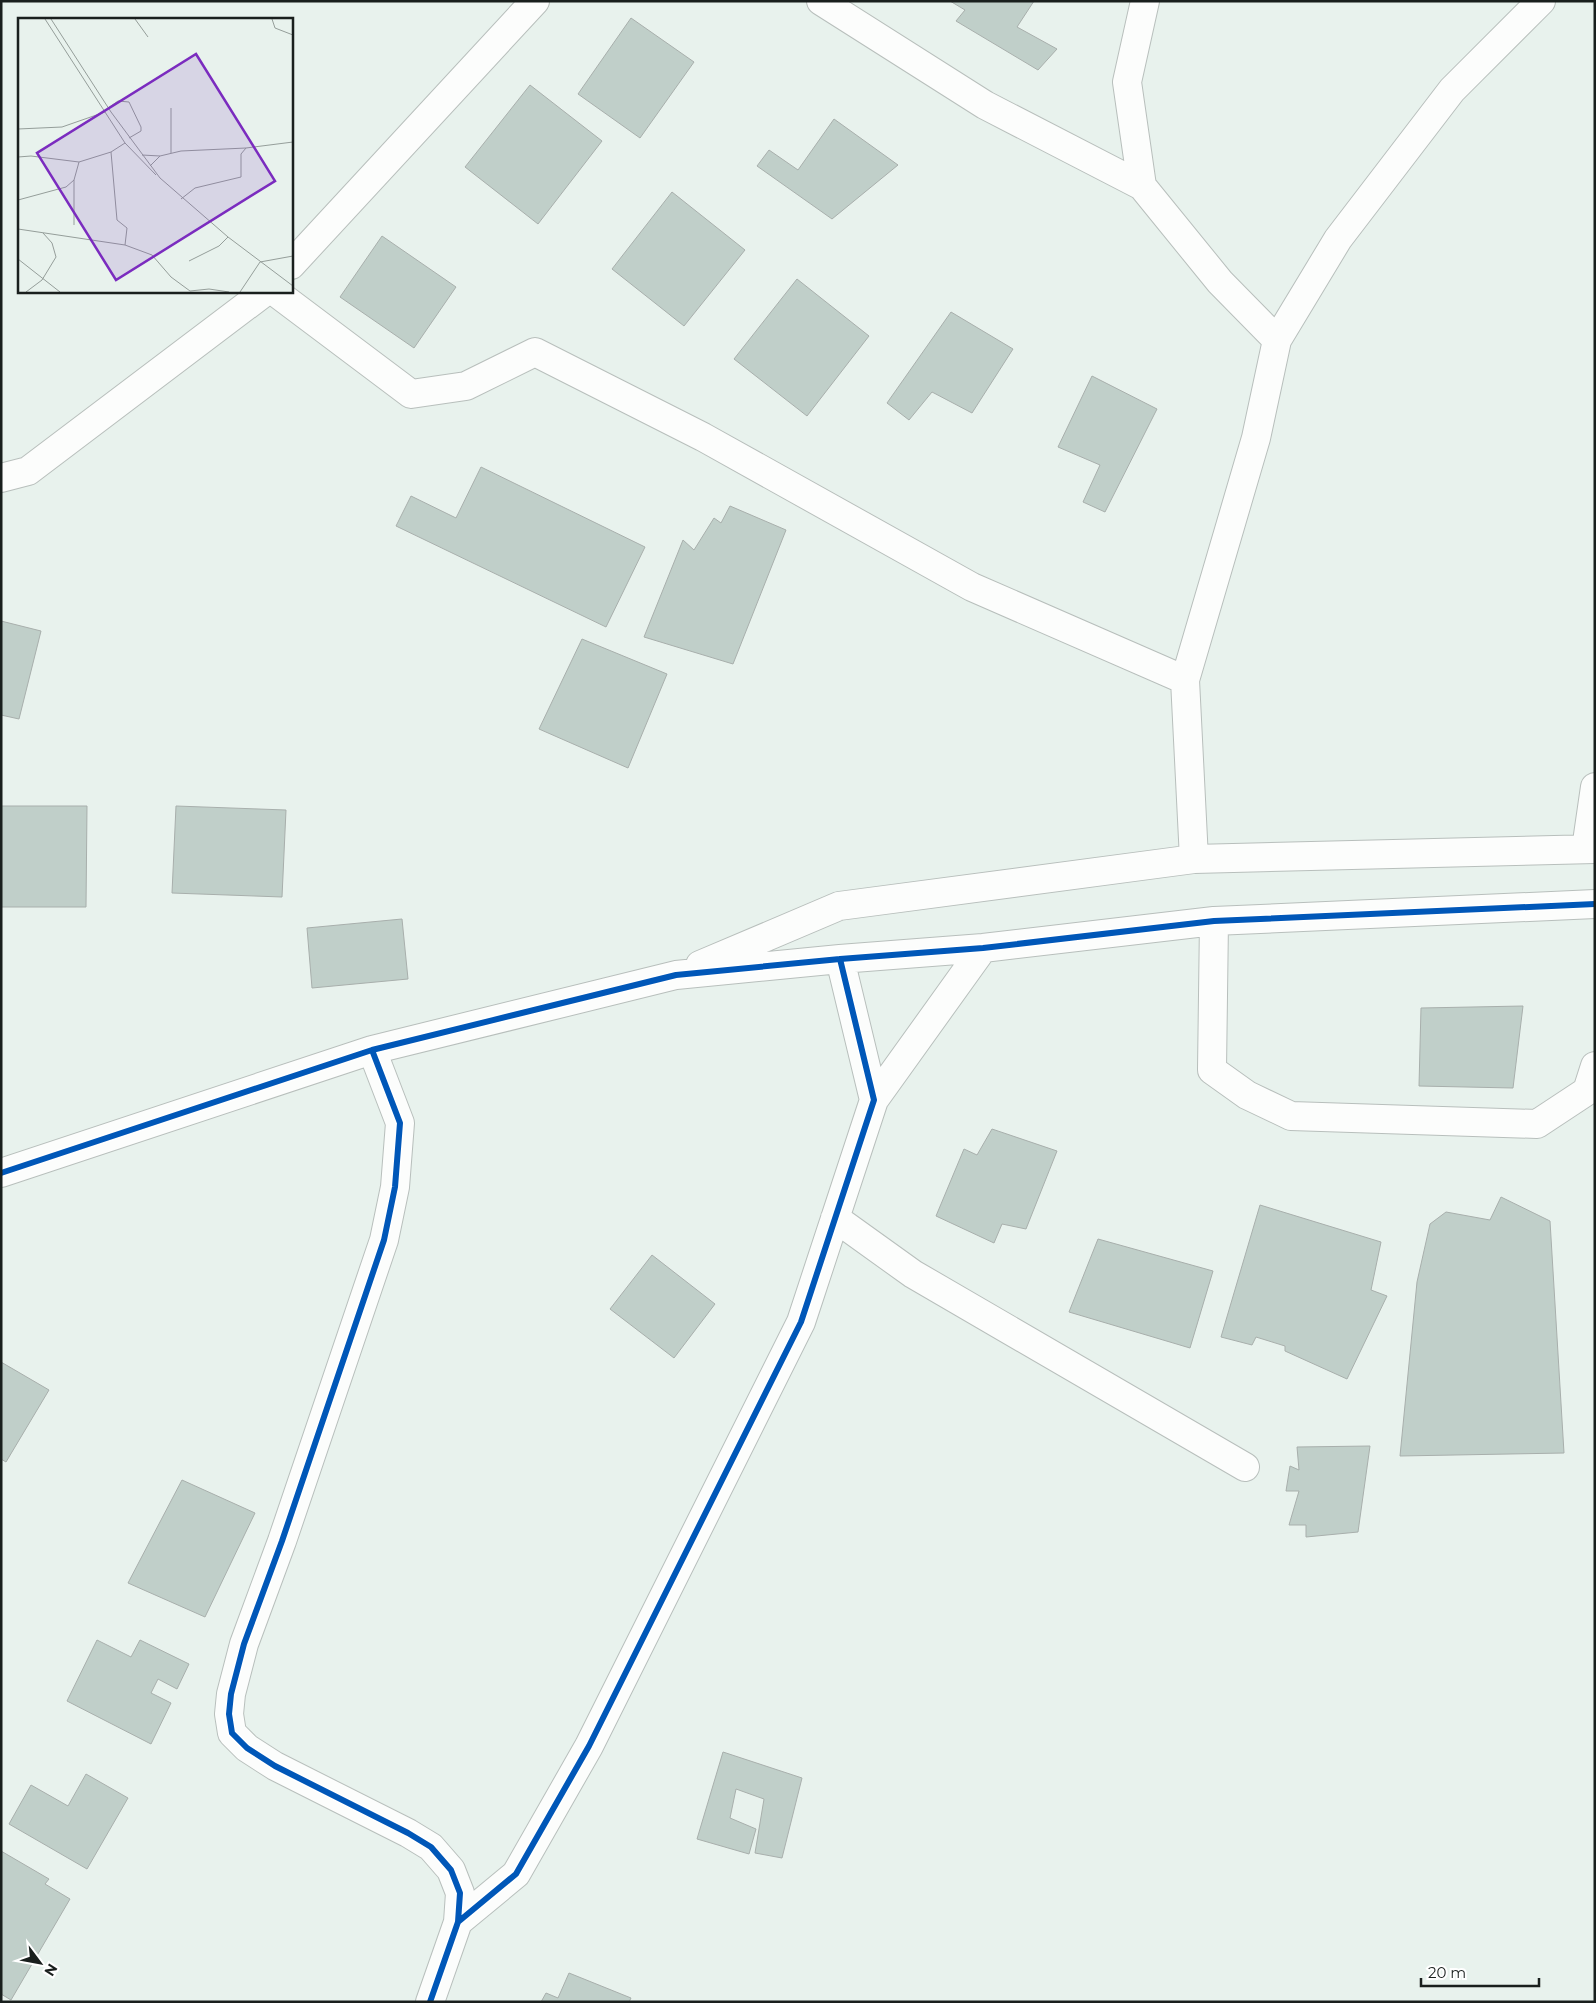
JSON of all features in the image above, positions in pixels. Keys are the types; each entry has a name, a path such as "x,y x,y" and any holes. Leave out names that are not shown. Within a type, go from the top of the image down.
{"street":[{"path":"292,264 535,1"},
{"path":"821,1 985,105 1142,186 1220,282 1277,340"},
{"path":"1142,186 1127,82 1145,1"},
{"path":"1194,859 1186,680 1256,438 1277,340 1338,239 1452,90 1541,1"},
{"path":"1,478 28,471 265,292"},
{"path":"275,292 411,394 466,386 535,352 703,437 972,587 1186,680"},
{"path":"676,976 839,906 1194,859 1591,849 1595,787"},
{"path":"1,1173 372,1050 676,976 840,959 983,948 1214,921 1595,904"},
{"path":"1214,921 1212,1070 1247,1095 1291,1116 1537,1124 1587,1091 1595,1066"},
{"path":"458,1922 516,1874 589,1746 801,1322 874,1100 983,948"},
{"path":"840,959 874,1100"},
{"path":"372,1050 400,1123 395,1187 384,1240 282,1541 244,1644 231,1694 229,1714 232,1733 247,1748 275,1766 408,1833 431,1847 451,1870 460,1893 458,1922 430,2002"},
{"path":"835,1218 913,1274 1245,1467"}],"building":[{"path":"950,1 1034,1 1017,27 1057,49 1038,70 956,21 965,10"},
{"path":"631,18 694,62 640,138 578,94"},
{"path":"530,85 602,141 538,224 465,167"},
{"path":"834,119 898,165 832,219 757,166 769,150 798,170"},
{"path":"672,192 745,250 684,326 612,269"},
{"path":"382,236 456,287 414,348 340,297"},
{"path":"797,279 869,336 807,416 734,359"},
{"path":"951,312 1013,349 972,413 932,392 909,420 887,403"},
{"path":"1092,376 1157,409 1105,512 1083,502 1100,465 1058,447"},
{"path":"481,467 645,547 606,627 396,526 411,496 456,518"},
{"path":"730,506 786,530 733,664 644,637 683,540 694,550 714,518 721,523"},
{"path":"1,621 41,631 19,719 1,715"},
{"path":"582,639 667,674 628,768 539,729"},
{"path":"1,806 87,806 86,907 1,907"},
{"path":"176,806 286,810 282,897 172,893"},
{"path":"402,919 408,979 312,988 307,928"},
{"path":"1523,1006 1513,1088 1419,1086 1421,1008"},
{"path":"992,1129 1057,1151 1026,1229 1002,1224 994,1243 936,1216 964,1149 977,1155"},
{"path":"1501,1197 1550,1221 1564,1453 1400,1456 1417,1282 1430,1224 1446,1212 1490,1220"},
{"path":"1260,1205 1381,1242 1371,1290 1387,1296 1347,1379 1285,1351 1285,1346 1256,1337 1252,1345 1221,1337"},
{"path":"1098,1239 1213,1271 1190,1348 1069,1312"},
{"path":"652,1255 715,1304 674,1358 610,1309"},
{"path":"1,1362 49,1390 6,1462 1,1459"},
{"path":"1370,1446 1358,1532 1306,1537 1306,1525 1289,1525 1299,1491 1286,1491 1290,1466 1299,1470 1297,1447"},
{"path":"182,1480 255,1513 205,1617 128,1583"},
{"path":"97,1640 131,1657 140,1640 189,1664 177,1689 158,1679 151,1693 171,1703 151,1744 67,1701"},
{"path":"723,1752 802,1778 782,1858 755,1853 764,1799 736,1789 730,1818 756,1829 749,1854 697,1839"},
{"path":"86,1774 128,1798 87,1869 9,1824 31,1785 68,1806"},
{"path":"1,1851 49,1879 45,1884 70,1899 11,2000 1,1994"},
{"path":"569,1973 631,1998 629,2002 541,2002 546,1993 558,1998"}],"cycle path":[{"path":"1,1173 372,1050 676,975 840,959 983,948 1214,921 1595,904"},
{"path":"458,1922 516,1874 589,1746 801,1322 874,1100 840,959"},
{"path":"372,1050 400,1123 395,1187 384,1240 282,1541 244,1644 231,1694 229,1714 232,1733 247,1748 275,1766 408,1833 431,1847 451,1870 460,1893 458,1922 430,2002"}]}
